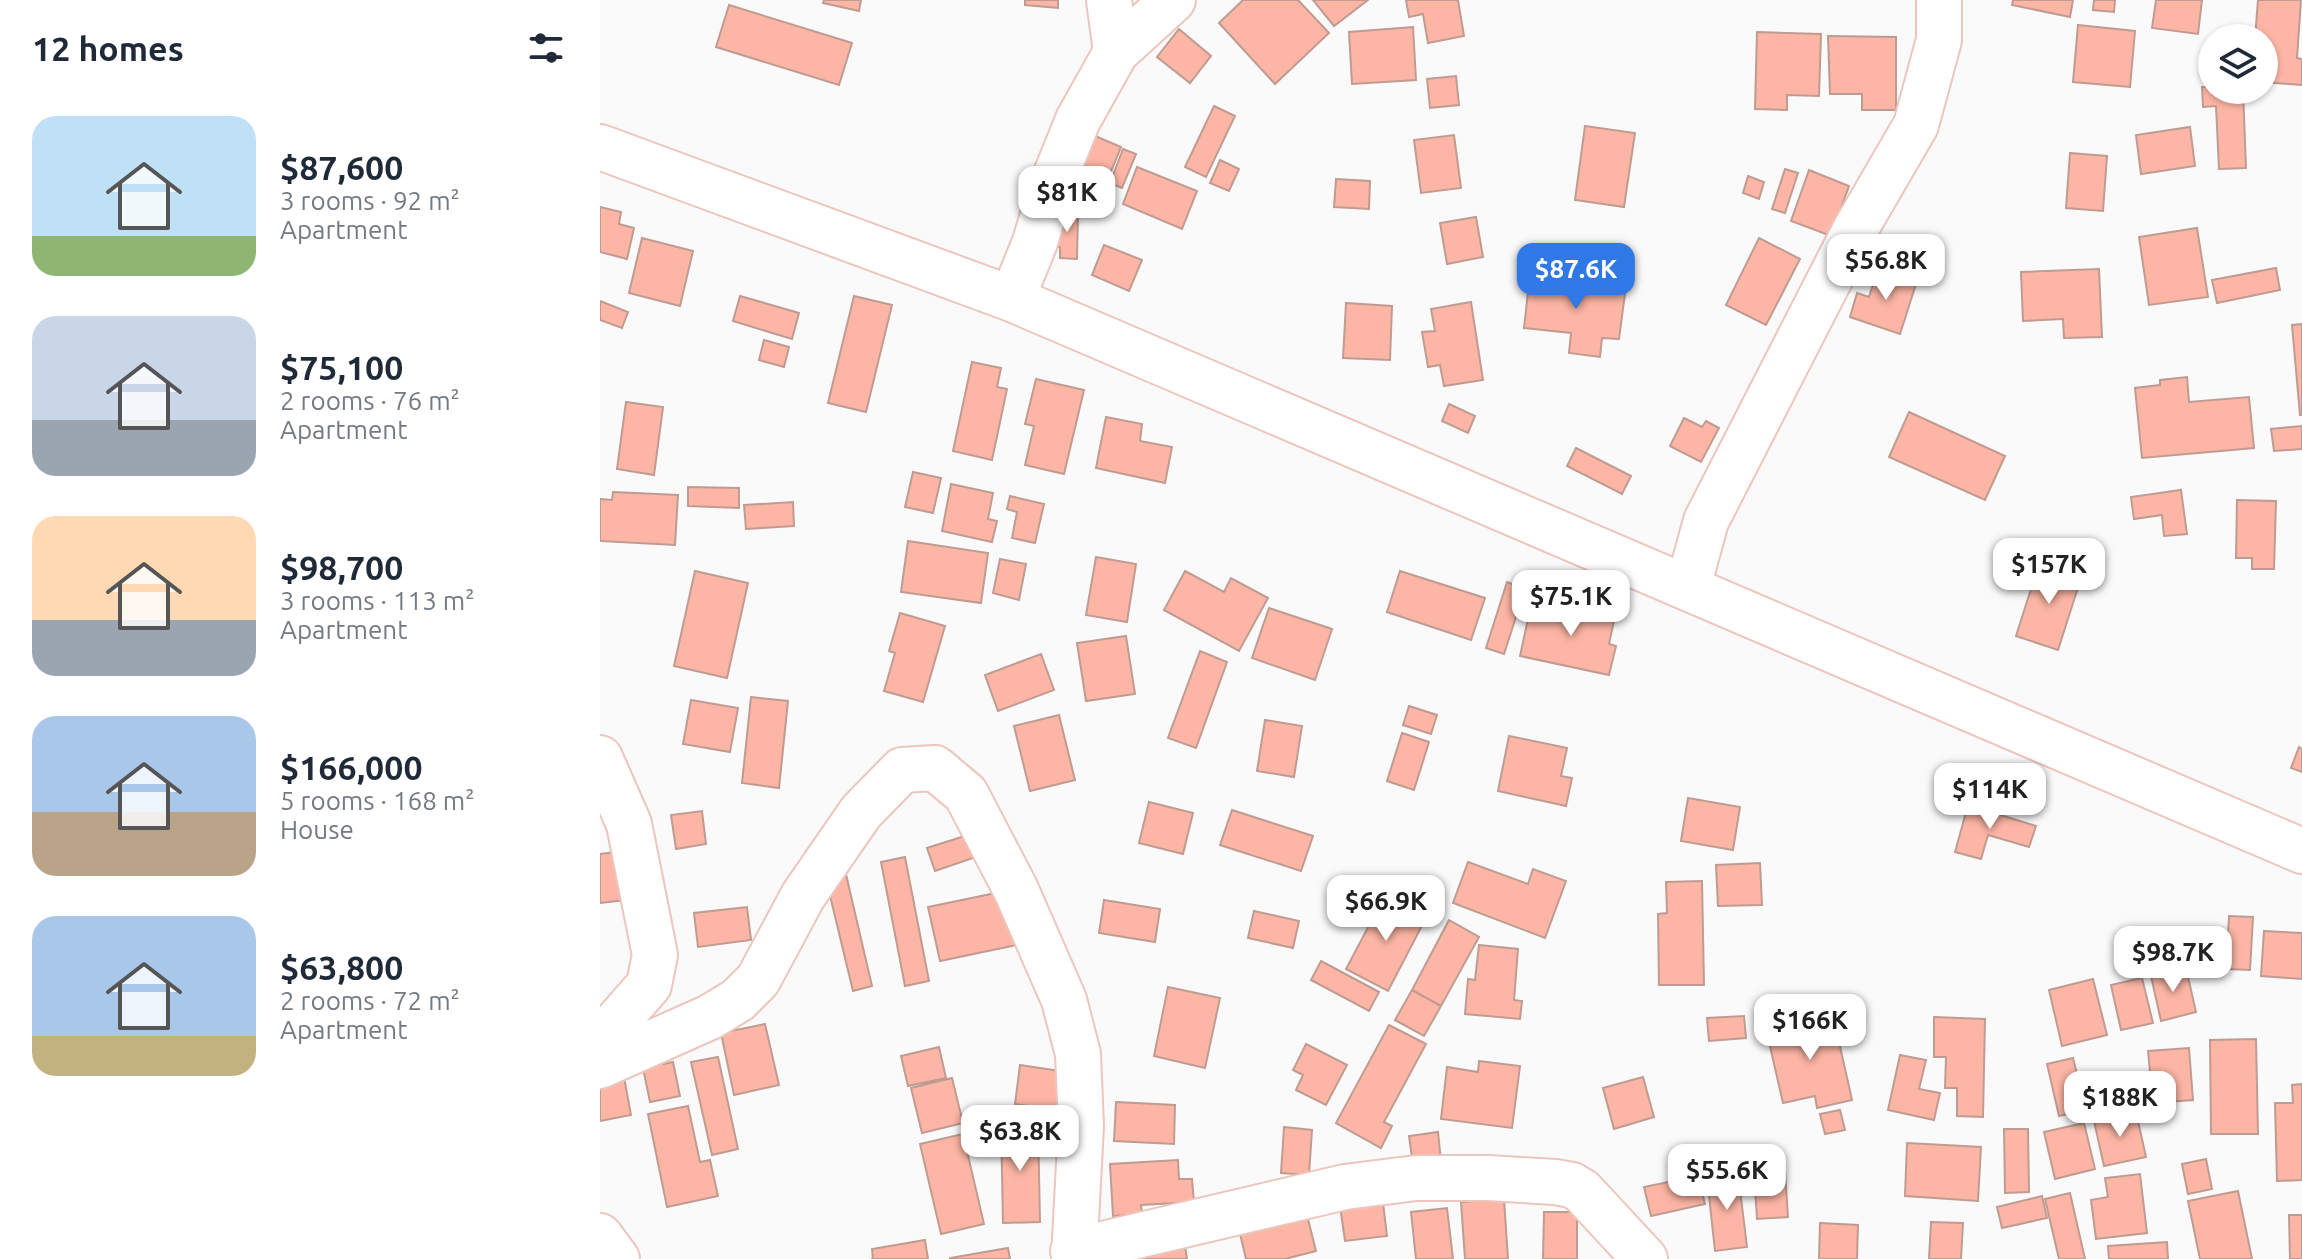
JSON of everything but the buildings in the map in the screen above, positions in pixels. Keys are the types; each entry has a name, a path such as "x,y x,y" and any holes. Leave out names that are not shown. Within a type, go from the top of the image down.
{"street":[{"path":"1109,0 1116,52"},
{"path":"1012,299 1078,120 1116,52 1173,0"},
{"path":"1688,587 1706,521 1855,230 1916,125 1939,40 1939,0"},
{"path":"600,147 1012,299 2302,851"},
{"path":"600,758 629,824 655,955 649,985 600,1041"},
{"path":"600,1066 710,1017 738,1000 758,980 803,896 861,812 902,770 935,768 966,794 1016,890 1064,1000 1079,1069 1081,1126 1074,1255 1345,1187 1416,1178 1488,1178 1572,1185 1582,1191 1645,1259"},
{"path":"600,1236 617,1259"}]}
